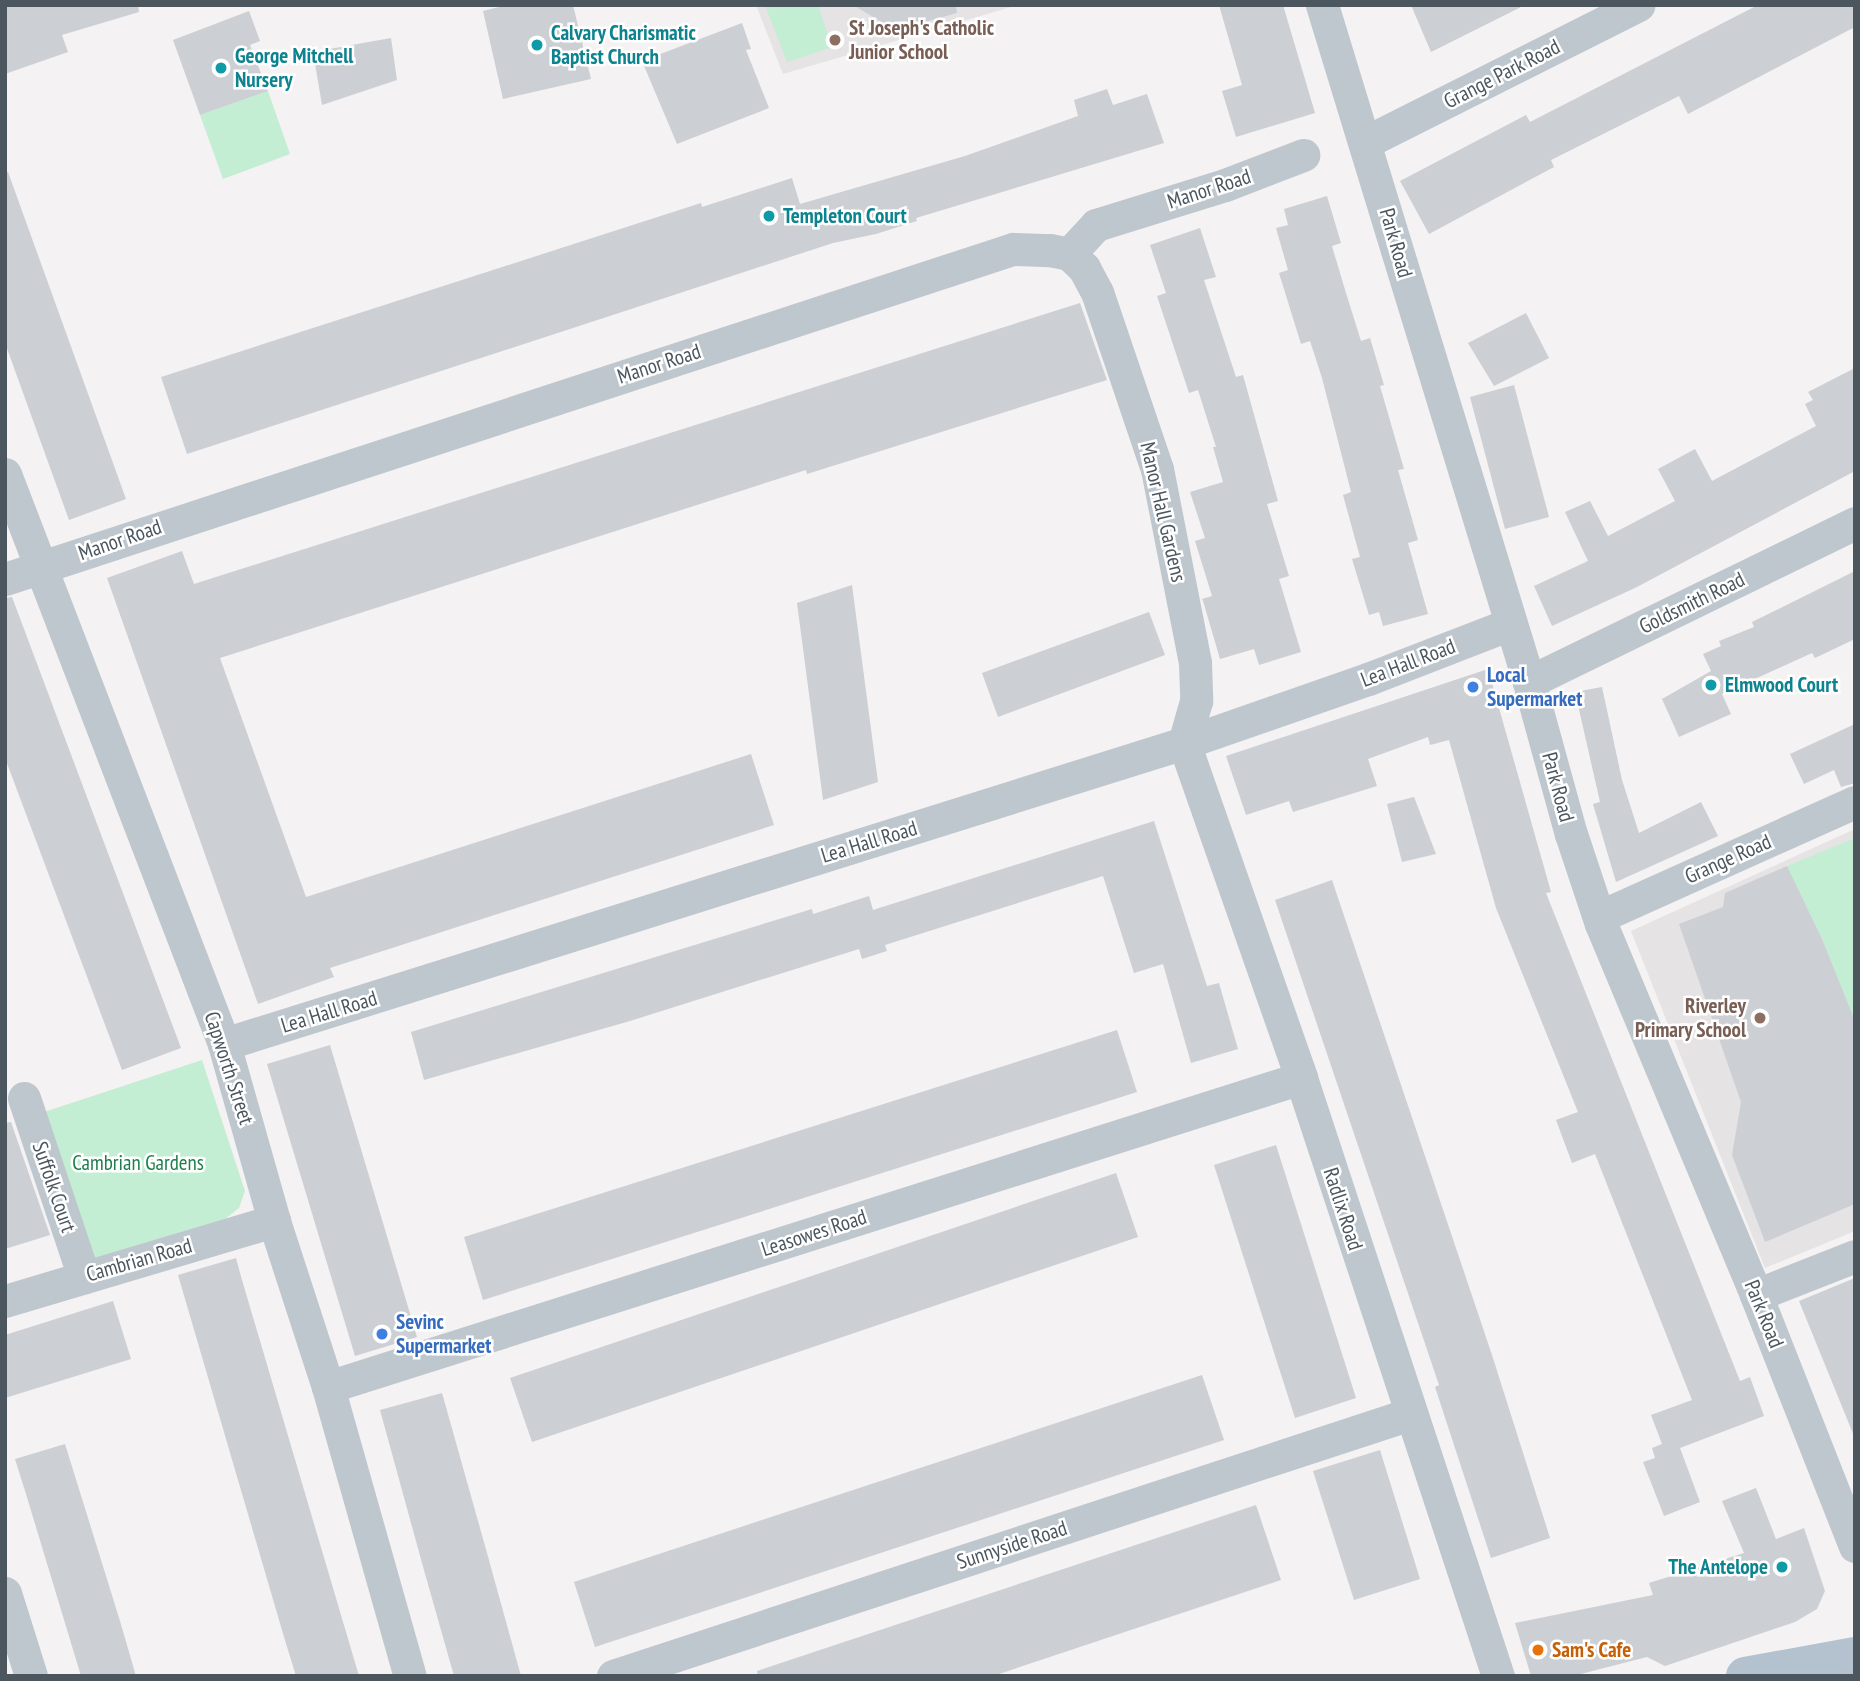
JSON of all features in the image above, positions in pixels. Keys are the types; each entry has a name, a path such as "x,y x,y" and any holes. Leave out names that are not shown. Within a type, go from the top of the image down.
{"main road":[{"path":"1745,1676 1855,1656"}],"street":[{"name":"Park Road","path":"1322,5 1530,682 1571,834 1601,916 1601,924 1756,1295 1855,1546"},
{"name":"Grange Park Road","path":"1366,142 1639,5"},
{"name":"Manor Road","path":"5,579 1013,249 1050,250 1069,254 1096,225 1225,185 1303,155"},
{"name":"Manor Hall Gardens","path":"1069,254 1084,268 1097,292 1157,469 1195,663 1195,701 1184,743"},
{"name":"Capworth Street","path":"5,474 43,567 224,1044 274,1221 328,1387 410,1676"},
{"name":"Goldsmith Road","path":"1530,682 1855,523"},
{"name":"Lea Hall Road","path":"224,1044 1184,743 1368,679 1510,624"},
{"name":"Radlix Road","path":"1184,743 1301,1078 1498,1676"},
{"name":"Grange Road","path":"1601,916 1855,802"},
{"name":"Leasowes Road","path":"328,1387 1301,1078"},
{"name":"Suffolk Court","path":"24,1098 84,1277"},
{"name":"Cambrian Road","path":"5,1301 274,1221"},
{"path":"1756,1295 1855,1256"},
{"name":"Sunnyside Road","path":"613,1676 1410,1414"},
{"path":"5,1593 31,1676"}],"shaded area":[{"name":"St Joseph's Catholic Junior School","path":"756,5 1018,5 783,74"},
{"name":"Riverley Primary School","path":"1855,829 1855,1231 1765,1268 1631,931"}],"green space":[{"path":"765,5 818,5 832,47 787,62"},
{"path":"268,91 290,154 223,179 200,115"},
{"path":"1855,838 1855,1022 1822,939 1787,866"},
{"name":"Cambrian Gardens","path":"202,1060 245,1191 239,1208 225,1219 88,1260 38,1114"}],"building":[{"path":"5,5 138,5 139,12 62,35 68,52 5,74"},
{"name":"Calvary Charismatic Baptist Church","path":"507,5 573,5 591,79 503,99 483,11"},
{"path":"853,5 956,5 957,13 895,30"},
{"path":"1219,5 1283,5 1315,113 1236,137 1222,91 1242,85"},
{"path":"1411,5 1525,5 1431,52"},
{"path":"1758,5 1855,5 1855,27 1688,114 1679,96 1551,160 1554,167 1429,234 1400,181 1526,115 1530,122"},
{"name":"George Mitchell Nursery","path":"249,11 260,41 250,45 268,91 200,115 173,40"},
{"path":"742,23 751,49 746,50 769,108 677,144 642,61"},
{"path":"391,38 397,80 322,105 313,52"},
{"path":"1107,89 1113,105 1147,94 1164,143 916,218 917,221 876,234 833,243 187,454 161,377 701,203 702,207 792,178 800,204 965,156 1078,116 1074,100"},
{"path":"5,172 8,172 126,499 69,520 5,343"},
{"path":"1327,196 1341,243 1332,246 1346,293 1361,341 1370,338 1384,385 1380,386 1404,469 1398,470 1418,540 1408,543 1428,614 1383,626 1379,612 1369,615 1352,559 1360,557 1343,495 1351,492 1322,378 1310,341 1301,344 1279,273 1288,270 1276,228 1288,225 1284,209"},
{"path":"1200,228 1216,277 1204,280 1236,377 1243,375 1278,501 1267,504 1289,576 1279,579 1301,652 1259,665 1254,649 1220,659 1202,599 1212,596 1195,541 1205,538 1190,492 1223,482 1213,447 1216,447 1198,390 1189,393 1157,296 1166,293 1150,245"},
{"path":"1080,303 1107,380 807,474 806,470 220,658 306,897 751,754 774,825 330,968 334,977 258,1004 107,578 182,551 194,584"},
{"path":"1526,313 1549,358 1494,386 1468,343"},
{"path":"1855,368 1855,471 1635,588 1552,626 1534,586 1588,561 1565,512 1590,501 1608,536 1675,501 1658,469 1695,449 1712,481 1816,426 1805,404 1813,400 1808,392"},
{"path":"1514,385 1549,517 1505,529 1470,397"},
{"path":"1855,571 1855,639 1815,658 1812,653 1722,694 1731,714 1679,737 1662,699 1711,671 1703,654 1721,646 1719,641 1754,627 1752,622"},
{"path":"852,585 878,782 823,800 797,603"},
{"path":"12,597 181,1048 122,1070 5,758 5,598"},
{"path":"1149,612 1165,655 998,717 982,673"},
{"path":"1488,669 1551,892 1546,893 1740,1381 1750,1377 1764,1416 1680,1448 1700,1502 1664,1516 1643,1462 1655,1458 1652,1448 1662,1444 1651,1415 1692,1400 1595,1154 1572,1163 1556,1120 1578,1112 1496,908 1449,740 1430,745 1428,737 1368,759 1377,786 1293,812 1289,801 1246,815 1226,756"},
{"path":"1602,687 1622,780 1639,833 1701,802 1718,836 1616,882 1593,804 1600,802 1575,692"},
{"path":"1855,724 1855,783 1841,787 1834,770 1804,784 1790,754"},
{"path":"1414,797 1436,854 1402,862 1387,804"},
{"path":"1154,821 1207,986 1219,983 1238,1049 1191,1063 1163,964 1134,973 1103,876 885,945 887,951 862,959 859,949 630,1021 424,1080 411,1032 812,909 813,914 869,896 873,910"},
{"name":"Riverley Primary School","path":"1787,866 1822,939 1855,1021 1855,1204 1765,1242 1732,1155 1741,1102 1679,924 1723,907 1725,893"},
{"path":"1332,880 1492,1355 1550,1538 1491,1558 1435,1387 1439,1385 1275,900"},
{"path":"1117,1030 1137,1092 483,1300 464,1237"},
{"path":"330,1045 417,1337 355,1356 267,1064"},
{"path":"11,1122 50,1235 5,1249 5,1123"},
{"path":"1276,1145 1356,1398 1295,1418 1214,1165"},
{"path":"1116,1173 1138,1237 532,1442 510,1378"},
{"path":"236,1258 359,1676 296,1676 284,1637 178,1275"},
{"path":"1855,1278 1855,1436 1854,1436 1799,1301"},
{"path":"113,1301 131,1359 5,1398 5,1335"},
{"path":"1202,1375 1224,1440 595,1647 574,1582"},
{"path":"442,1393 521,1676 454,1676 422,1563 380,1410"},
{"path":"65,1444 136,1676 81,1676 15,1459"},
{"path":"1380,1450 1420,1579 1354,1600 1313,1471"},
{"path":"1756,1488 1776,1539 1804,1528 1825,1591 1817,1609 1795,1622 1665,1666 1647,1657 1573,1676 1531,1676 1515,1623 1653,1595 1649,1583 1744,1553 1722,1501"},
{"path":"1256,1505 1281,1580 993,1676 758,1676 757,1671"}],"place":[{"name":"St Joseph's Catholic Junior School","path":"835,40"},
{"name":"Calvary Charismatic Baptist Church","path":"537,45"},
{"name":"George Mitchell Nursery","path":"221,68"},
{"name":"Templeton Court","path":"769,216"},
{"name":"Elmwood Court","path":"1711,685"},
{"name":"Local Supermarket","path":"1473,687"},
{"name":"Riverley Primary School","path":"1760,1018"},
{"name":"Sevinc Supermarket","path":"382,1334"},
{"name":"The Antelope","path":"1782,1567"},
{"name":"Sam's Cafe","path":"1538,1650"}]}
